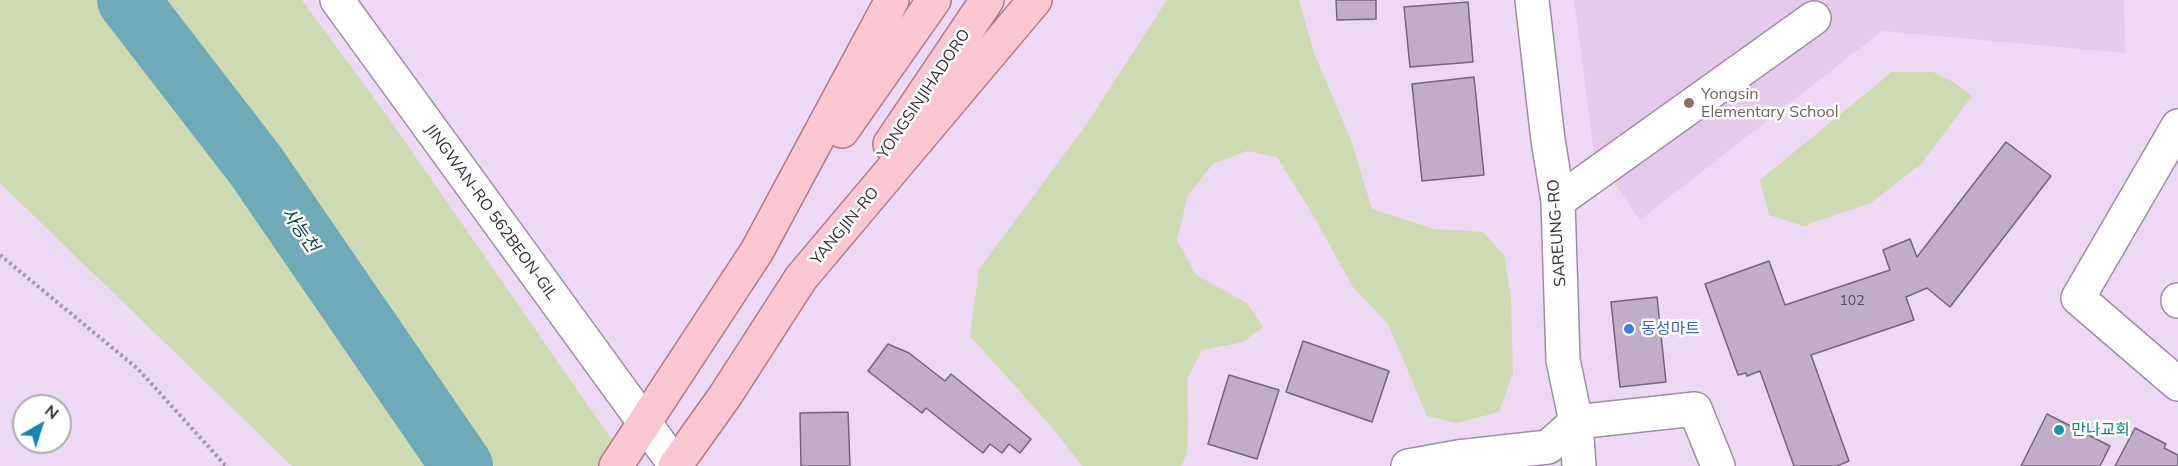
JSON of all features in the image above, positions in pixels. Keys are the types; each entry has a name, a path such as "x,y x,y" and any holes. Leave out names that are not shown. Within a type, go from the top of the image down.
{"main road":[{"path":"757,251 892,0"},
{"path":"631,444 757,251 934,0"},
{"name":"YONGSINJIHADORO","path":"801,278 987,0"},
{"name":"YANGJIN-RO","path":"675,466 725,396 801,278 1035,0"}],"street":[{"name":"JINGWAN-RO 562BEON-GIL","path":"337,0 631,444 675,466"},
{"name":"SAREUNG-RO","path":"1532,0 1557,201 1563,360 1576,422 1579,466"},
{"path":"1557,201 1814,18"},
{"path":"2178,126 2078,298 2178,384"},
{"path":"1408,466 1457,462 1548,447 1576,422 1695,409 1718,466"}],"path":[{"path":"0,255 138,369 226,466"}],"shaded area":[{"name":"Yongsin Elementary School","path":"1574,0 2124,0 2125,53 1882,31 1640,220 1594,153"}],"green space":[{"path":"0,0 302,0 388,117 630,466 292,466 0,183"},
{"path":"1167,0 1299,0 1314,53 1351,140 1372,209 1434,229 1483,232 1504,255 1511,298 1513,373 1499,412 1456,423 1427,416 1388,324 1353,287 1277,157 1247,151 1213,164 1188,195 1177,240 1196,275 1247,303 1263,327 1243,342 1202,350 1187,379 1187,453 1181,466 1082,466 1050,425 970,336 979,269 1086,125"},
{"path":"1892,72 1933,72 1955,83 1972,96 1922,163 1871,203 1803,226 1769,215 1760,180"}],"building":[{"path":"1336,0 1376,0 1376,19 1337,20"},
{"path":"1468,2 1473,62 1410,67 1404,7"},
{"path":"1474,77 1484,175 1422,181 1412,84"},
{"path":"2006,142 2051,176 1950,307 1927,288 1906,297 1914,320 1811,355 1849,461 1837,466 1794,466 1760,371 1747,376 1746,373 1738,375 1705,284 1769,261 1785,305 1890,270 1883,250 1910,239 1917,257"},
{"path":"1657,297 1666,382 1620,387 1611,302"},
{"path":"1303,341 1389,371 1372,422 1286,392"},
{"path":"888,344 909,353 945,381 951,374 1031,439 1020,453 1009,444 1002,453 990,444 983,453 926,408 922,413 868,371"},
{"path":"1229,375 1279,390 1257,459 1208,444"},
{"path":"848,412 850,466 801,466 800,413"},
{"name":"만나교회","path":"2047,414 2110,446 2100,466 2021,466"},
{"path":"2135,428 2166,444 2164,448 2178,455 2178,466 2115,466"}],"waterway":[{"name":"사능천","path":"128,0 256,166 462,466"}],"place":[{"name":"Yongsin Elementary School","path":"1689,103"},
{"name":"동성마트","path":"1629,329"},
{"name":"만나교회","path":"2059,430"}]}
